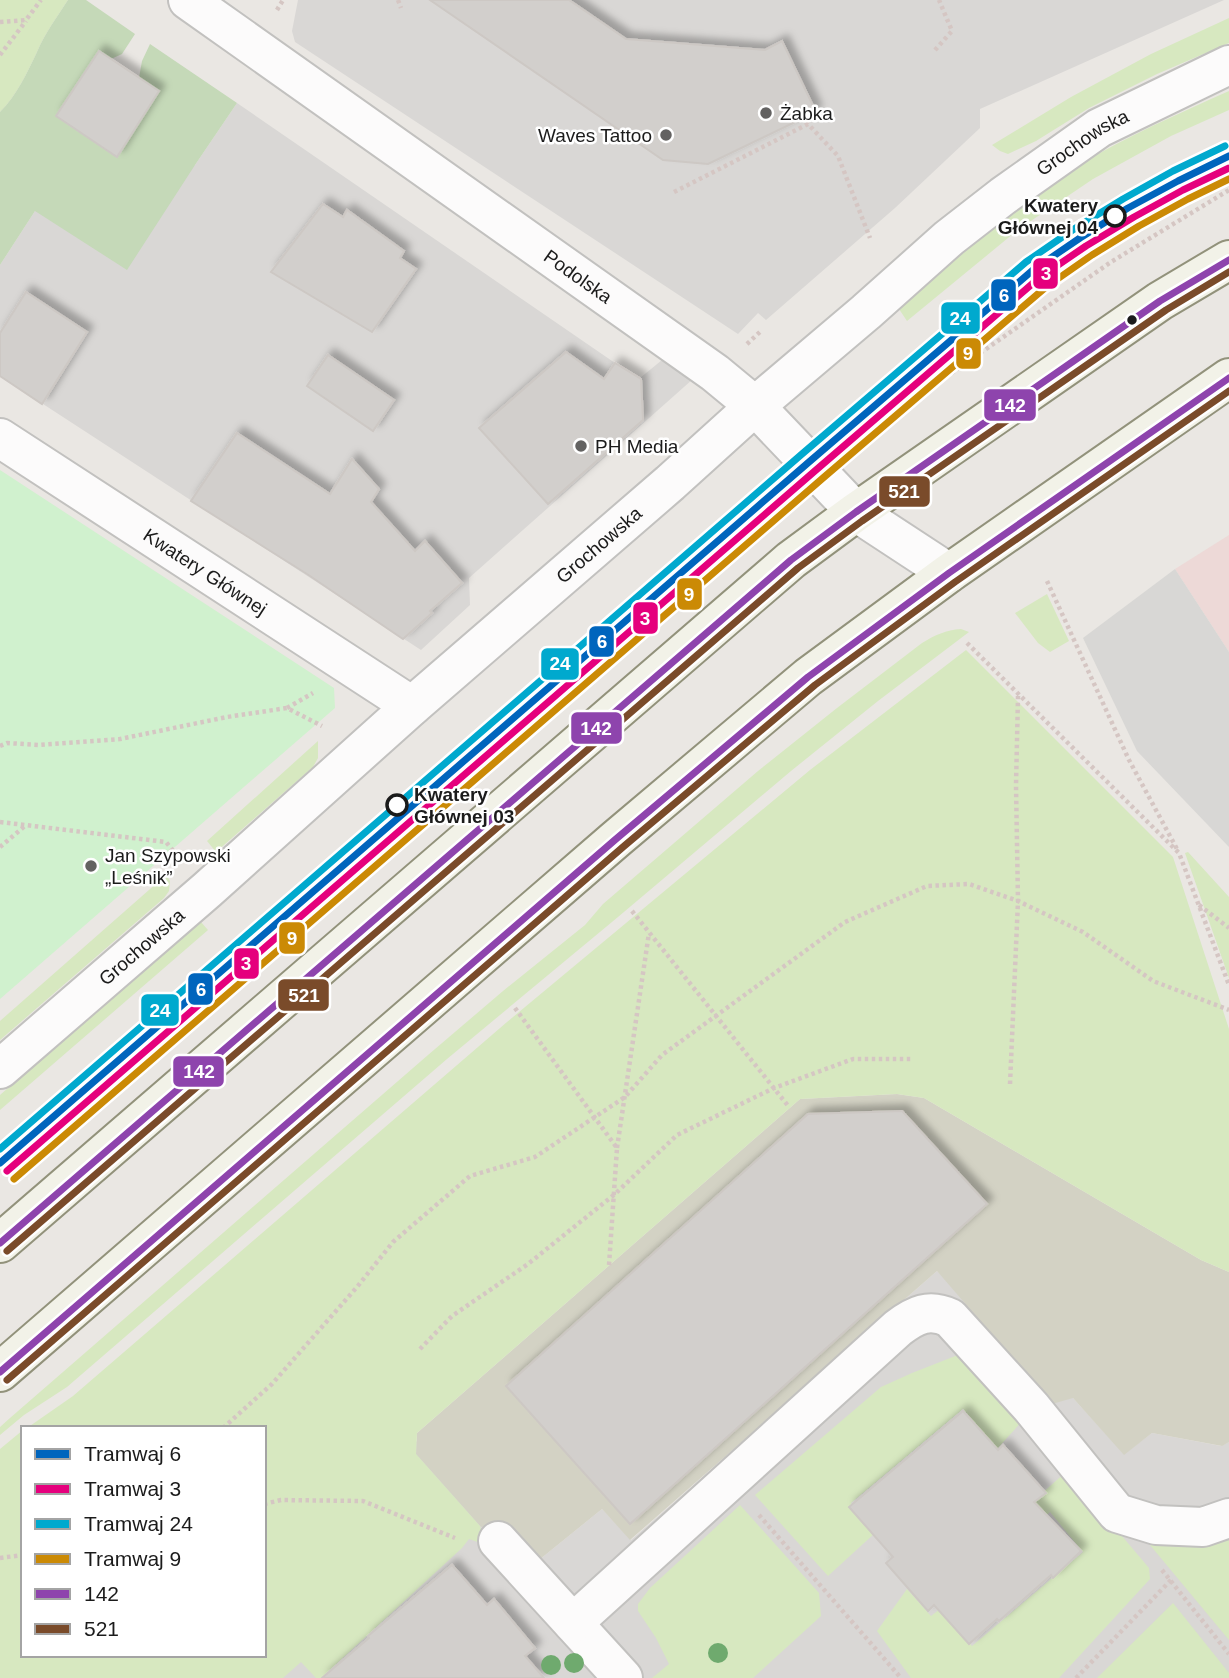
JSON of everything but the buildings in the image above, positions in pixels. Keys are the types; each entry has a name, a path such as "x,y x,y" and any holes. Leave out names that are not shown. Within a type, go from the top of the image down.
{"main road":[{"path":"0,1243 780,569 856,512 1160,301 1229,260"},
{"path":"0,1372 616,839 808,677 949,573 1229,378"}],"street":[{"name":"Podolska","path":"203,4 715,373 755,406 856,512 949,573"},
{"name":"Grochowska","path":"0,1069 949,238 1099,128 1229,65"},
{"name":"Kwatery Głównej","path":"0,438 412,706"},
{"path":"573,1623 898,1328 912,1318 932,1312 950,1318 1031,1407 1117,1513 1156,1525 1203,1527 1229,1518"},
{"path":"508,1552 623,1678"}],"path":[{"path":"0,55 41,0"},
{"path":"398,0 401,8"},
{"path":"936,50 952,32 939,0"},
{"path":"0,22 26,20"},
{"path":"674,192 808,124 838,156 870,238"},
{"path":"929,390 1111,262 1229,190"},
{"path":"1047,581 1129,760 1179,853 1229,985"},
{"path":"967,643 1179,853"},
{"path":"1010,1084 1018,901 1018,695"},
{"path":"0,746 7,743 39,745 120,739 227,717 287,708 326,728"},
{"path":"0,822 166,842 176,855"},
{"path":"0,847 27,824"},
{"path":"225,1426 272,1384 393,1242 470,1176 535,1157 625,1097 662,1055 845,922 927,886 969,884 1018,901 1083,932 1153,981 1229,1010"},
{"path":"1199,905 1229,928"},
{"path":"632,911 789,1107"},
{"path":"610,1265 617,1149 649,933"},
{"path":"515,1008 617,1149"},
{"path":"420,1349 452,1317 528,1264 615,1194 677,1135 774,1087 853,1059 912,1059"},
{"path":"729,1481 901,1678"},
{"path":"266,1504 281,1500 363,1501 508,1552"},
{"path":"1117,1513 1229,1654"},
{"path":"0,1558 21,1555"},
{"path":"1076,1678 1171,1580"}],"shaded area":[{"path":"298,0 1224,0 980,109 980,128 895,208 766,320 758,313 738,334 295,42 292,31"},
{"path":"237,103 615,363 640,378 662,360 693,379 469,578 470,605 421,650 0,376 0,265 35,211 195,165"},
{"path":"1229,535 1229,652 1175,569"},
{"path":"1175,569 1229,652 1229,847 1137,751 1083,638"},
{"path":"897,1094 924,1098 1201,1260 1229,1272 1229,1442 1222,1446 1152,1433 1124,1455 1073,1398 1052,1404 937,1271 630,1540 602,1509 539,1560 480,1526 416,1454 417,1433 800,1099"},
{"path":"937,1271 1073,1398 1124,1454 1152,1433 1221,1446 1229,1442 1229,1678 143,1678 253,1657 266,1657 266,1652 416,1441 539,1560 602,1509 631,1540"}],"green space":[{"path":"0,0 68,0 44,38 17,91 0,112"},
{"path":"68,0 86,0 135,34 122,54 111,59 117,156 159,91 139,78 142,61 150,44 237,103 127,270 35,211 0,265 0,112 17,91 44,38"},
{"path":"1229,18 1229,43 1157,74 1089,108 1036,141 1008,154 992,145 1071,97 1151,54"},
{"path":"1229,91 1229,110 1171,136 1093,179 1019,229 907,321 899,309 1031,198 1079,165 1116,144"},
{"path":"0,470 334,688 335,708 0,999"},
{"path":"1047,594 1069,641 1050,652 1038,643 1015,613"},
{"path":"961,629 969,632 791,771 447,1059 67,1387 24,1415 0,1435 0,1427 10,1418 428,1055 585,925 603,904 758,771 922,643 941,633"},
{"path":"966,650 1173,857 1229,1029 1229,1272 1201,1260 924,1098 897,1094 800,1099 417,1433 416,1454 480,1526 486,1545 469,1539 321,1678 316,1678 301,1662 283,1678 0,1678 0,1449 21,1432 21,1657 266,1657 266,1426 30,1426 73,1396 507,1022 810,770"},
{"path":"318,741 318,758 313,767 216,852 207,841"},
{"path":"1188,852 1229,897 1229,978 1185,853"},
{"path":"166,875 170,881 169,891 164,898 0,1040 0,1021"},
{"path":"200,921 208,930 0,1110 0,1095"},
{"path":"968,1351 1024,1419 997,1449 963,1409 851,1503 875,1533 828,1576 755,1495 881,1387"},
{"path":"1067,1471 1149,1568 1150,1579 1059,1678 911,1678 877,1631 907,1589 931,1616 940,1609 972,1646 1083,1552 1050,1512 1035,1525 1023,1510"},
{"path":"740,1505 819,1593 821,1616 753,1678 652,1678 669,1664 638,1611 638,1604 650,1588"},
{"path":"1229,1530 1229,1640 1145,1539"},
{"path":"1173,1603 1229,1673 1229,1678 1097,1678"}],"tram line":[{"name":"24","path":"0,1149 1026,262 1123,199 1225,146"},
{"name":"6","path":"0,1163 1033,270 1128,208 1229,156"},
{"name":"3","path":"7,1171 1039,278 1134,217 1229,168"},
{"name":"9","path":"14,1179 1046,287 1139,226 1229,179"}],"transit line":[{"name":"142","path":"0,1243 791,560 1160,301 1229,260"},
{"name":"521","path":"7,1251 798,568 1166,310 1229,272"},
{"name":"142","path":"0,1372 616,839 808,677 949,573 1229,378"},
{"name":"521","path":"7,1380 623,847 815,685 955,582 1229,391"}],"place":[{"name":"Żabka","path":"766,113"},
{"name":"Waves Tattoo","path":"666,135"},
{"name":"Kwatery Głównej 04","path":"1115,216"},
{"name":"PH Media","path":"581,446"},
{"name":"Kwatery Głównej 03","path":"397,805"},
{"name":"Jan Szypowski „Leśnik”","path":"91,866"}]}
